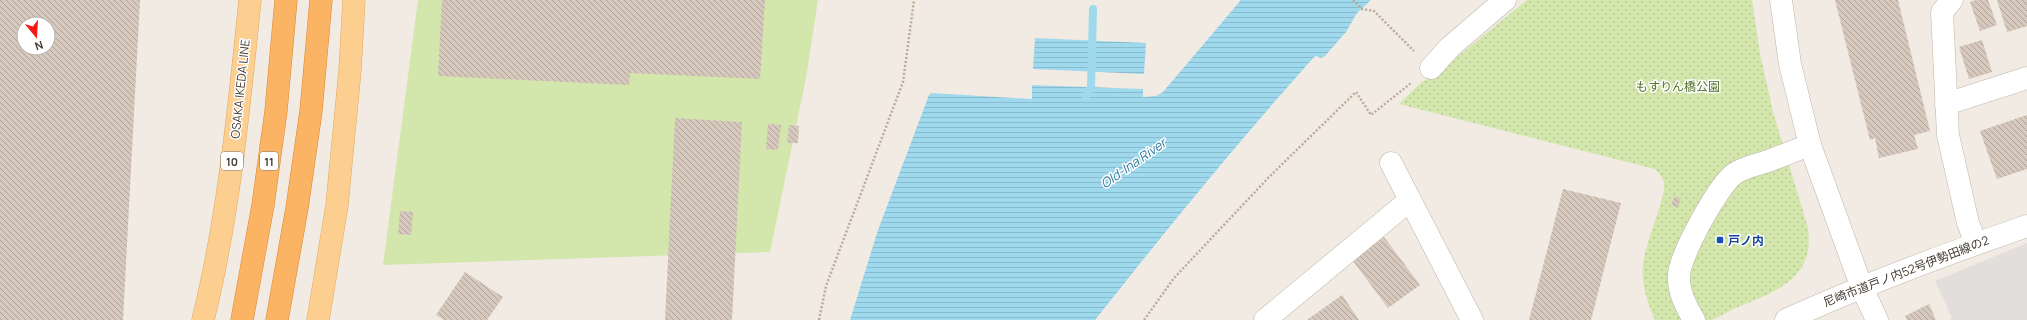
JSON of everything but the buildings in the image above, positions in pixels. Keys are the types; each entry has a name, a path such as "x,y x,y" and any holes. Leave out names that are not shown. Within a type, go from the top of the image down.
{"highway":[{"name":"11","path":"242,320 262,213 275,119 286,0"},
{"path":"277,320 298,208 311,111 321,0"}],"main road":[{"name":"OSAKA IKEDA LINE","path":"203,320 216,268 234,146 250,0"},
{"path":"318,320 337,205 350,70 354,0"}],"street":[{"path":"1431,68 1450,47 1504,0"},
{"path":"1781,0 1790,64 1810,145 1862,288 1877,320"},
{"path":"1952,0 1942,12 1948,135 1968,223 1976,243"},
{"path":"1946,104 2027,78"},
{"path":"1694,320 1685,304 1680,290 1679,274 1694,236 1719,190 1734,174 1748,167 1810,145"},
{"path":"1391,163 1472,320"},
{"path":"1265,320 1410,200"},
{"name":"尼崎市道戸ノ内52号伊勢田線の2","path":"1786,320 1976,243 2027,226"}],"path":[{"path":"819,320 826,286 903,82 913,18 914,0"},
{"path":"1144,320 1179,272 1269,177 1356,92 1371,115 1431,68 1374,11 1362,9 1352,0"}],"green space":[{"path":"418,0 818,0 806,78 770,252 383,265"},
{"name":"もすりん橋公園","path":"1527,0 1752,0 1760,54 1773,112 1808,228 1809,245 1806,259 1799,271 1790,280 1766,295 1711,320 1655,320 1646,294 1643,280 1643,266 1647,246 1659,210 1664,189 1662,177 1655,169 1399,104 1422,82 1433,77"}],"shaded area":[{"path":"2027,243 2027,320 1949,320 1952,318 1935,281"}],"water":[{"name":"Old-Ina River","path":"1241,0 1371,0 1357,13 1346,32 1324,57 1314,57 1258,121 1175,220 1095,320 850,320 878,230 931,93 1032,99 1032,85 1143,89 1143,97 1156,96 1163,92"},
{"path":"1035,38 1146,43 1144,74 1033,69"}],"waterway":[{"path":"1086,96 1091,87 1093,9"}],"place":[{"name":"戸ノ内","path":"1720,240"}]}
